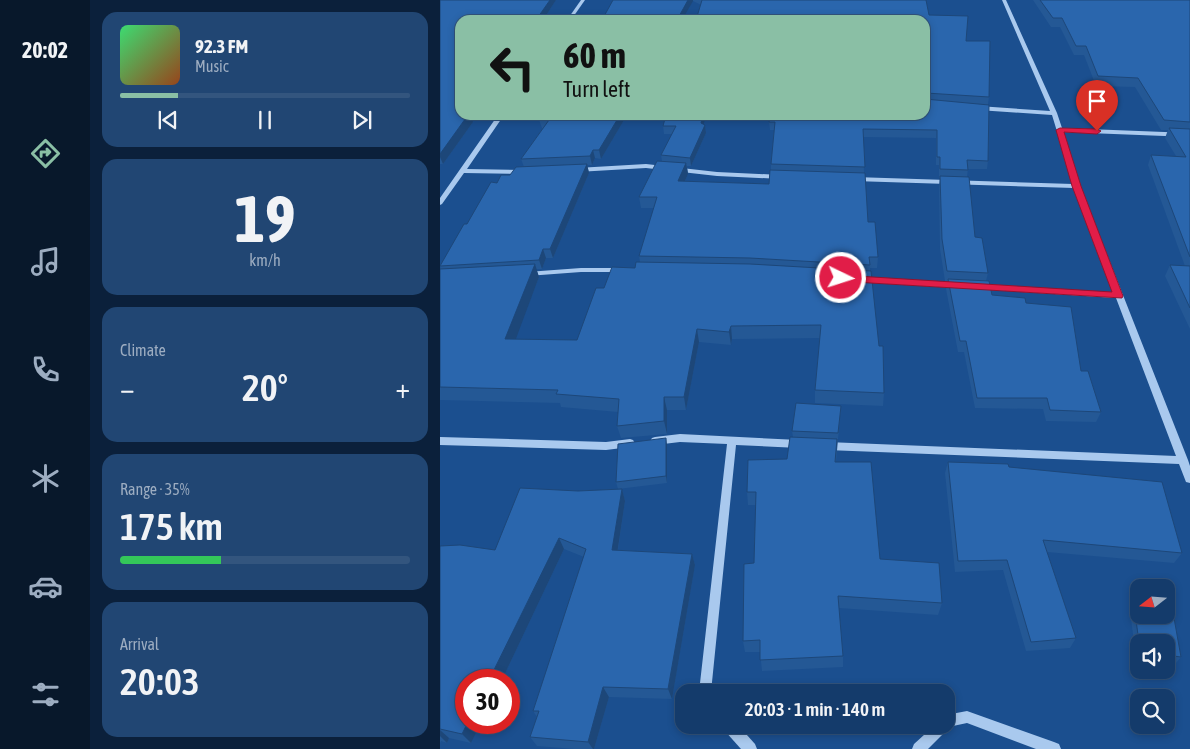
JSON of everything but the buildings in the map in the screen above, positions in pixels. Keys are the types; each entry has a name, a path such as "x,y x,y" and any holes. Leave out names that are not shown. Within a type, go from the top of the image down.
{"street":[{"path":"572,15 583,0"},
{"path":"1004,0 1054,113 1077,186 1190,479"},
{"path":"975,108 1054,113"},
{"path":"440,203 498,120"},
{"path":"1060,130 1190,135"},
{"path":"570,171 646,166 717,174 790,177"},
{"path":"462,171 532,172"},
{"path":"850,179 1077,186"},
{"path":"522,274 581,270 631,270"},
{"path":"856,279 963,286"},
{"path":"972,287 1118,296"},
{"path":"440,441 606,446 680,438 1183,460"},
{"path":"706,684 732,441"},
{"path":"955,719 967,717 1054,749"},
{"path":"737,734 750,749"},
{"path":"919,749 935,734"}],"route":[{"path":"841,278 1118,296 1077,186 1060,130 1097,131"}]}
